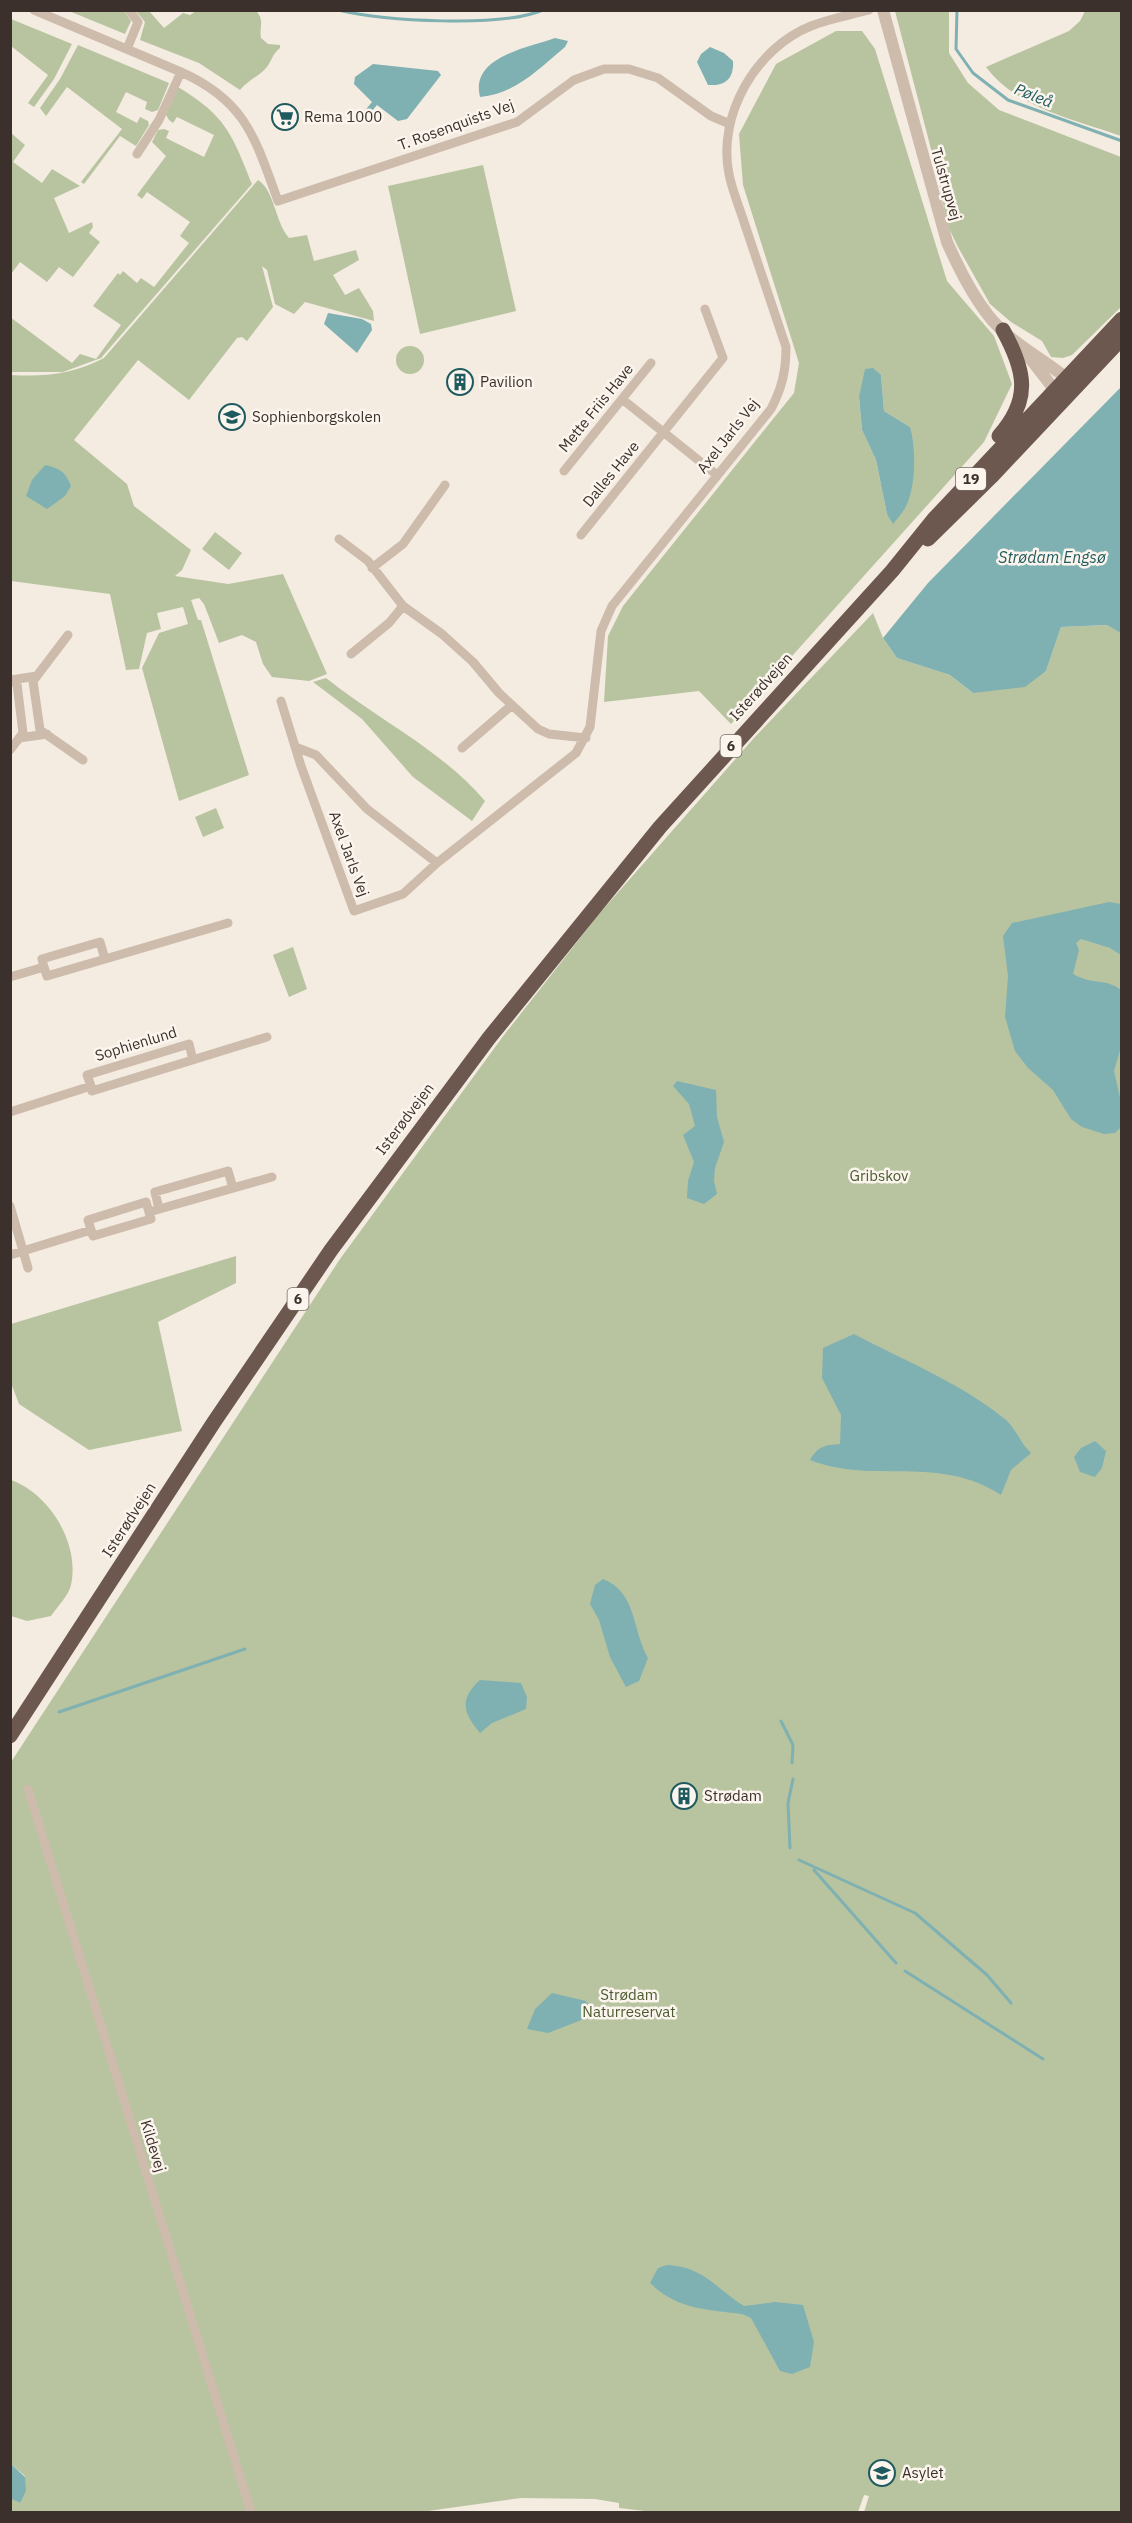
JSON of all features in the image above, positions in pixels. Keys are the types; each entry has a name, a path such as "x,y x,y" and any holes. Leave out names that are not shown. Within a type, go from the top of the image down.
{"highway":[{"name":"Isterødvejen","path":"10,1736 214,1422 331,1250 423,1124 563,944 660,827 892,571 934,519 1059,383 1122,319"},
{"path":"934,519 959,481 1008,426 1019,406 1023,387 1021,370 1003,330"},
{"name":"Isterødvejen","path":"892,571 965,504 1122,338"}],"street":[{"path":"34,10 181,72 159,120 136,154"},
{"path":"127,49 138,22 129,10"},
{"name":"Axel Jarls Vej","path":"281,700 354,911 403,894 437,863 576,753 590,727 601,631 612,606 771,409 781,391 786,370 786,347 728,173 730,124 739,96 750,76 777,47 811,26 868,10"},
{"name":"Tulstrupvej","path":"883,10 947,242 974,294 989,316 1059,383"},
{"name":"T. Rosenquists Vej","path":"181,72 205,82 236,109 253,138 278,201 517,122 574,80 604,69 629,69 658,78 711,116 730,124"},
{"name":"Dalles Have","path":"582,535 723,358 705,309"},
{"name":"Mette Friis Have","path":"564,471 651,363"},
{"path":"1059,383 1070,393"},
{"path":"622,399 717,475"},
{"path":"372,567 403,544 445,485"},
{"path":"339,539 372,567 404,606 442,634 538,729 549,734 586,738"},
{"path":"351,654 389,623 404,606"},
{"path":"69,635 33,681 40,729 83,760"},
{"path":"10,750 23,733 16,684 10,680 37,676"},
{"path":"462,748 512,705"},
{"path":"19,738 46,734"},
{"name":"Axel Jarls Vej","path":"298,748 316,755 367,809 437,863"},
{"path":"105,959 100,942 42,959 46,976 105,959 228,923"},
{"path":"10,977 44,967"},
{"name":"Sophienlund","path":"193,1060 189,1044 87,1075 92,1091 193,1060 267,1037"},
{"name":"Sophienlund","path":"10,1112 90,1086"},
{"path":"159,1209 155,1192 228,1171 233,1188"},
{"path":"149,1212 272,1177"},
{"path":"146,1202 151,1219 93,1236 91,1230 88,1220 146,1202"},
{"path":"10,1206 28,1268"},
{"path":"10,1255 91,1230"},
{"name":"Kildevej","path":"28,1789 251,2512"}],"green space":[{"path":"69,11 124,11 131,21 125,34"},
{"path":"136,11 149,11 164,28 183,13 190,15 196,11 256,11 261,21 261,38 268,44 280,45 280,48 266,68 240,90 199,63 140,40 145,22"},
{"path":"895,11 949,11 949,53 968,83 999,110 1121,157 1121,307 1072,355 1063,358 1051,357 1042,341 1011,322 990,304 958,247 947,224 937,172"},
{"path":"1085,11 1121,11 1121,136 1066,118 1030,103 999,81 986,67 1069,31 1080,21"},
{"path":"11,19 72,44 54,79 34,107 28,103 48,75 11,46"},
{"path":"836,31 862,31 875,49 947,281 994,336 1012,384 984,442 731,724 699,691 604,702 608,636 623,606 794,393 799,363 743,185 739,134 776,64","holes":["881,375 884,411 910,427 887,514 876,460 862,430 859,397"]},
{"path":"78,45 169,83 158,110 152,112 145,109 147,102 126,92 116,112 137,123 140,117 148,121 149,125 136,146 120,136 84,184 81,182 122,129 67,87 46,116 40,108 60,79"},
{"path":"178,87 207,107 217,117 239,152 252,184 101,358 63,372 11,372 10,317 72,363 80,354 96,359 121,325 93,306 118,273 120,275 123,271 137,283 141,278 154,287 189,243 180,236 190,222 147,192 142,199 137,195 166,156 152,142 158,130 169,131 166,138 204,157 214,135 177,117 173,123 169,120 166,115"},
{"path":"11,133 25,145 13,162 42,183 52,169 80,186 54,198 69,233 92,222 93,227 89,233 100,242 73,277 59,267 47,282 20,262 11,274"},
{"path":"483,165 516,311 420,334 388,186"},
{"path":"258,180 268,191 289,238 307,235 314,261 356,250 359,260 333,275 345,295 359,288 373,311 374,321 305,302 294,314 275,304 267,270 262,266 273,307 247,341 242,337 237,338 189,400 138,360 74,440 127,484 134,506 191,550 182,570 175,576 228,584 283,574 327,674 309,681 272,677 263,664 256,642 242,635 219,643 204,604 199,598 191,600 198,620 201,620 249,775 179,801 142,668 159,633 188,624 183,607 157,613 161,629 147,633 139,669 126,670 110,594 11,581 11,375 70,371 104,358"},
{"path":"410,346 420,350 424,360 420,370 410,374 400,370 396,360 400,350"},
{"path":"215,532 242,553 229,570 202,549"},
{"name":"Strødam Naturreservat","path":"873,613 883,638 897,658 950,675 973,693 1046,671 1061,627 1108,625 1122,633 1121,2512 864,2512 869,2496 864,2495 858,2512 653,2512 619,2508 619,2503 595,2499 521,2498 421,2512 11,2512 11,2499 20,2503 25,2476 11,2464 11,1762 340,1259 504,1035 599,914 754,738"},
{"path":"326,678 430,751 468,783 485,801 472,821 413,777 362,719 313,682"},
{"path":"216,808 224,828 203,837 195,817"},
{"path":"293,947 307,989 289,997 273,955"},
{"path":"236,1256 236,1283 158,1322 182,1431 89,1450 19,1404 11,1383 11,1324"},
{"path":"11,1480 38,1497 59,1522 71,1553 73,1569 70,1589 51,1616 27,1621 11,1616"}],"water":[{"path":"555,38 568,41 565,47 536,72 505,91 480,97 479,83 484,72 492,63 503,56"},
{"path":"710,47 724,53 733,61 730,77 724,83 708,85 697,62 701,54"},
{"path":"373,64 438,71 441,75 407,119 398,121 377,105 366,118 362,114 372,102 354,84 355,77"},
{"path":"328,313 362,319 371,324 372,330 357,353 324,324"},
{"path":"873,368 881,375 884,411 910,427 913,445 914,466 910,496 893,524 887,514 876,460 862,430 859,397 865,369"},
{"name":"Strødam Engsø","path":"1121,387 1121,633 1107,625 1061,627 1046,671 1025,687 973,693 950,675 897,658 883,638 928,583"},
{"path":"45,465 61,471 71,486 65,496 47,509 26,496 32,480"},
{"path":"1109,902 1121,904 1121,955 1110,948 1081,939 1076,943 1079,950 1073,974 1087,980 1115,986 1121,990 1121,1047 1114,1071 1121,1102 1121,1127 1115,1133 1104,1134 1082,1127 1071,1119 1053,1090 1028,1068 1015,1051 1005,1017 1008,976 1003,936 1012,923"},
{"path":"677,1081 716,1090 717,1117 724,1142 715,1168 714,1181 717,1194 704,1204 687,1198 688,1181 694,1162 683,1135 695,1126 689,1104 673,1086"},
{"path":"854,1334 952,1384 989,1407 1010,1424 1031,1453 1011,1470 1001,1495 978,1483 954,1476 930,1472 858,1470 834,1467 810,1460 822,1447 840,1444 841,1415 822,1378 823,1348"},
{"path":"1095,1441 1106,1451 1102,1468 1095,1477 1080,1472 1074,1457 1081,1448"},
{"path":"603,1579 614,1585 628,1602 648,1658 639,1681 626,1687 610,1657 599,1620 590,1604 595,1585"},
{"path":"480,1680 521,1683 527,1697 526,1709 492,1723 480,1733 467,1712 466,1700"},
{"path":"552,1993 586,2001 592,2012 584,2019 548,2033 527,2029 535,2009"},
{"path":"667,2265 701,2274 744,2306 775,2302 803,2305 814,2342 810,2367 792,2374 780,2371 751,2318 742,2314 693,2307 671,2299 660,2292 650,2283 658,2268"},
{"path":"11,2464 25,2477 26,2491 20,2503 11,2499"}],"waterway":[{"name":"Pøleå","path":"338,10 412,20 442,21 499,19 524,16 543,10"},
{"name":"Pøleå","path":"957,10 956,49 973,73 1008,100 1122,141"},
{"path":"59,1712 245,1649"},
{"path":"781,1721 793,1745 792,1763"},
{"path":"790,1848 788,1803 793,1779"},
{"path":"799,1860 915,1913 987,1975 1011,2003"},
{"path":"814,1870 896,1963"},
{"path":"905,1971 1043,2059"}],"place":[{"name":"Rema 1000","path":"285,117"},
{"name":"Pavilion","path":"460,382"},
{"name":"Sophienborgskolen","path":"232,417"},
{"name":"Strødam","path":"684,1796"},
{"name":"Asylet","path":"882,2473"}],"park label":[{"name":"Gribskov","path":"879,1176"}]}
